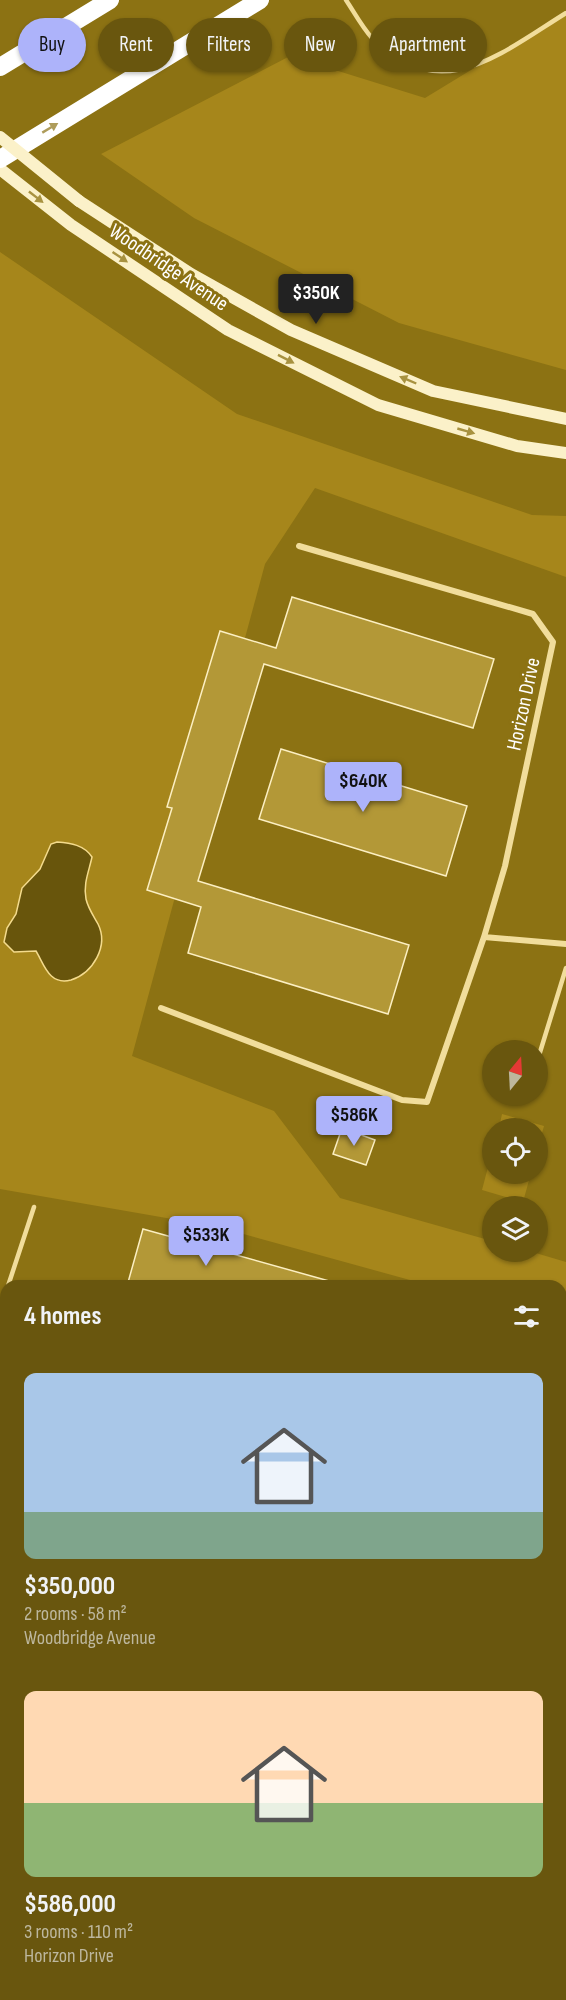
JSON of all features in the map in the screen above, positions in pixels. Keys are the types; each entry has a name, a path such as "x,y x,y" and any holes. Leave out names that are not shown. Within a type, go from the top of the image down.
{"highway":[{"path":"0,67 110,0"},
{"path":"0,159 260,0"}],"main road":[{"name":"Woodbridge Avenue","path":"0,137 79,201 191,274 291,330 433,391 566,419"},
{"name":"Woodbridge Avenue","path":"0,169 71,225 228,330 378,405 517,446 566,453"}],"street":[{"name":"Horizon Drive","path":"161,1008 402,1100 428,1102 484,938 505,866 554,642 533,614 299,546"},
{"path":"484,938 566,944"}],"lane":[{"path":"346,0 371,36 399,61 432,73 463,70 495,58 566,13"},
{"path":"544,1040 566,968"},
{"path":"10,1280 34,1207"}],"shaded area":[{"path":"566,12 566,370 399,323 194,218 101,154 259,72 272,72 272,65 284,59 284,72 341,72 425,98 468,72 487,72 487,60"},
{"path":"0,252 237,414 532,515 566,516 566,577 315,488 265,564 132,1056 274,1111 340,1198 482,1238 482,1262 548,1262 548,1257 566,1262 566,1280 410,1280 218,1227 0,1189"},
{"path":"57,842 77,845 92,857 85,893 101,932 102,941 97,958 92,965 79,976 64,981 57,980 48,973 36,951 14,952 4,942 7,928 16,914 22,888 40,869 51,844"},
{"path":"502,1114 516,1118 501,1118"},
{"path":"484,1184 528,1184 525,1196 502,1196 482,1190"}],"building":[{"path":"292,597 494,659 473,728 264,664 198,881 409,945 388,1014 188,953 201,907 147,890 172,808 167,807 220,631 276,648"},
{"path":"281,749 467,806 446,876 259,819"},
{"path":"342,1128 375,1140 366,1165 333,1154"},
{"path":"143,1229 326,1280 129,1280"}]}
